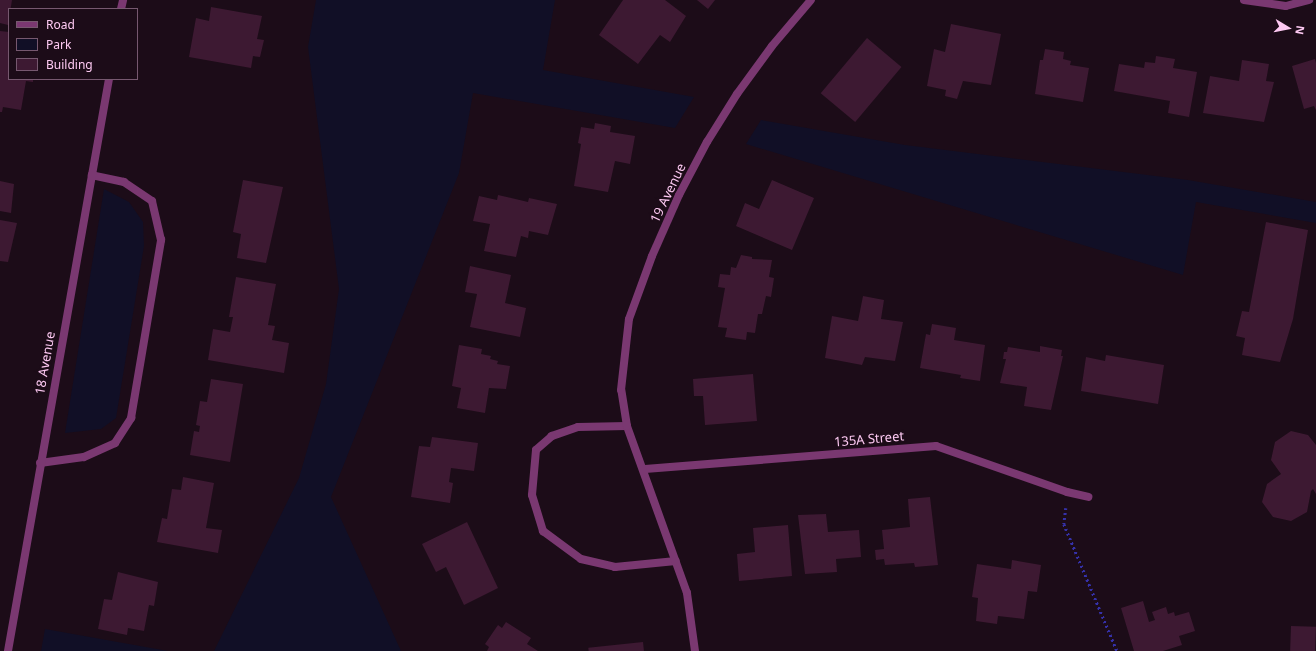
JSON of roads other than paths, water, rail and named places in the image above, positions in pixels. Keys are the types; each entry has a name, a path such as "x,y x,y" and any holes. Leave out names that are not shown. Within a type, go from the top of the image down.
{"street":[{"name":"19 Avenue","path":"695,651 687,593 645,469 627,426 621,390 629,319 652,256 679,195 707,142 737,94 772,46 811,0"},
{"path":"1244,0 1286,6 1309,0"},
{"name":"18 Avenue","path":"8,651 109,80"},
{"path":"40,463 84,457 115,443 131,418 161,240 152,201 124,182 92,175"},
{"path":"627,426 578,426 552,436 536,450 532,495 543,531 580,559 615,567 676,561"},
{"name":"135A Street","path":"645,469 936,446 1067,492 1088,497"}]}
